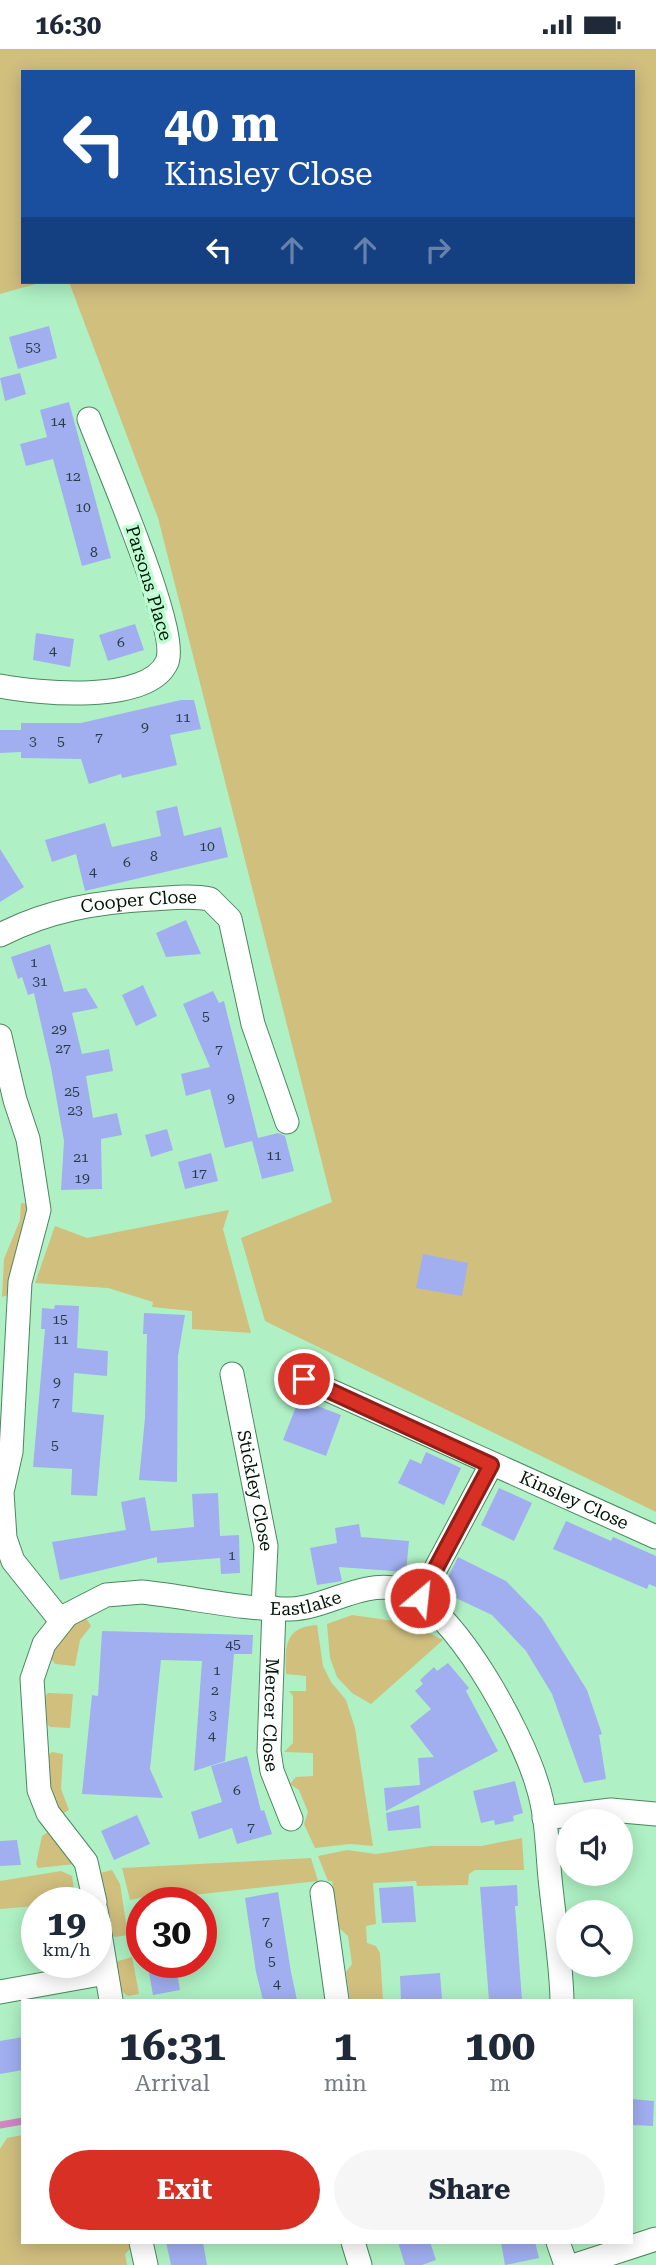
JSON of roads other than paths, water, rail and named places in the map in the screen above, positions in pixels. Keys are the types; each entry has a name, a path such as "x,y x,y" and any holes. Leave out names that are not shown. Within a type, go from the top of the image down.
{"street":[{"name":"Parsons Place","path":"0,685 43,693 99,692 151,678 162,670 168,659 169,642 143,559 89,419"},
{"name":"Cooper Close","path":"0,935 44,915 89,904 190,897 216,903 230,919 250,1016 287,1122"},
{"path":"0,1035 15,1100 28,1139 39,1210 20,1282 11,1452 2,1492 3,1546 61,1621"},
{"name":"Stickley Close","path":"232,1374 266,1546 269,1608"},
{"name":"Kinsley Close","path":"304,1379 656,1537"},
{"path":"420,1598 491,1465"},
{"name":"Eastlake","path":"92,1887 88,1867 45,1807 36,1772 32,1679 39,1653 61,1621 95,1599 118,1593 151,1593 269,1608 319,1605 375,1588 398,1589 420,1598 448,1622 470,1652 522,1746 537,1784 544,1818 562,1999"},
{"name":"Mercer Close","path":"269,1608 269,1751 272,1771 292,1819"},
{"path":"544,1818 611,1810 656,1814"},
{"path":"322,1893 337,1999"},
{"path":"0,1992 78,1978"},
{"path":"107,1978 111,1999"},
{"path":"576,2265 656,2239"},
{"path":"141,2244 146,2265"},
{"path":"354,2244 360,2265"},
{"path":"559,2244 566,2265"}],"waterway":[{"path":"0,2125 21,2121"}]}
